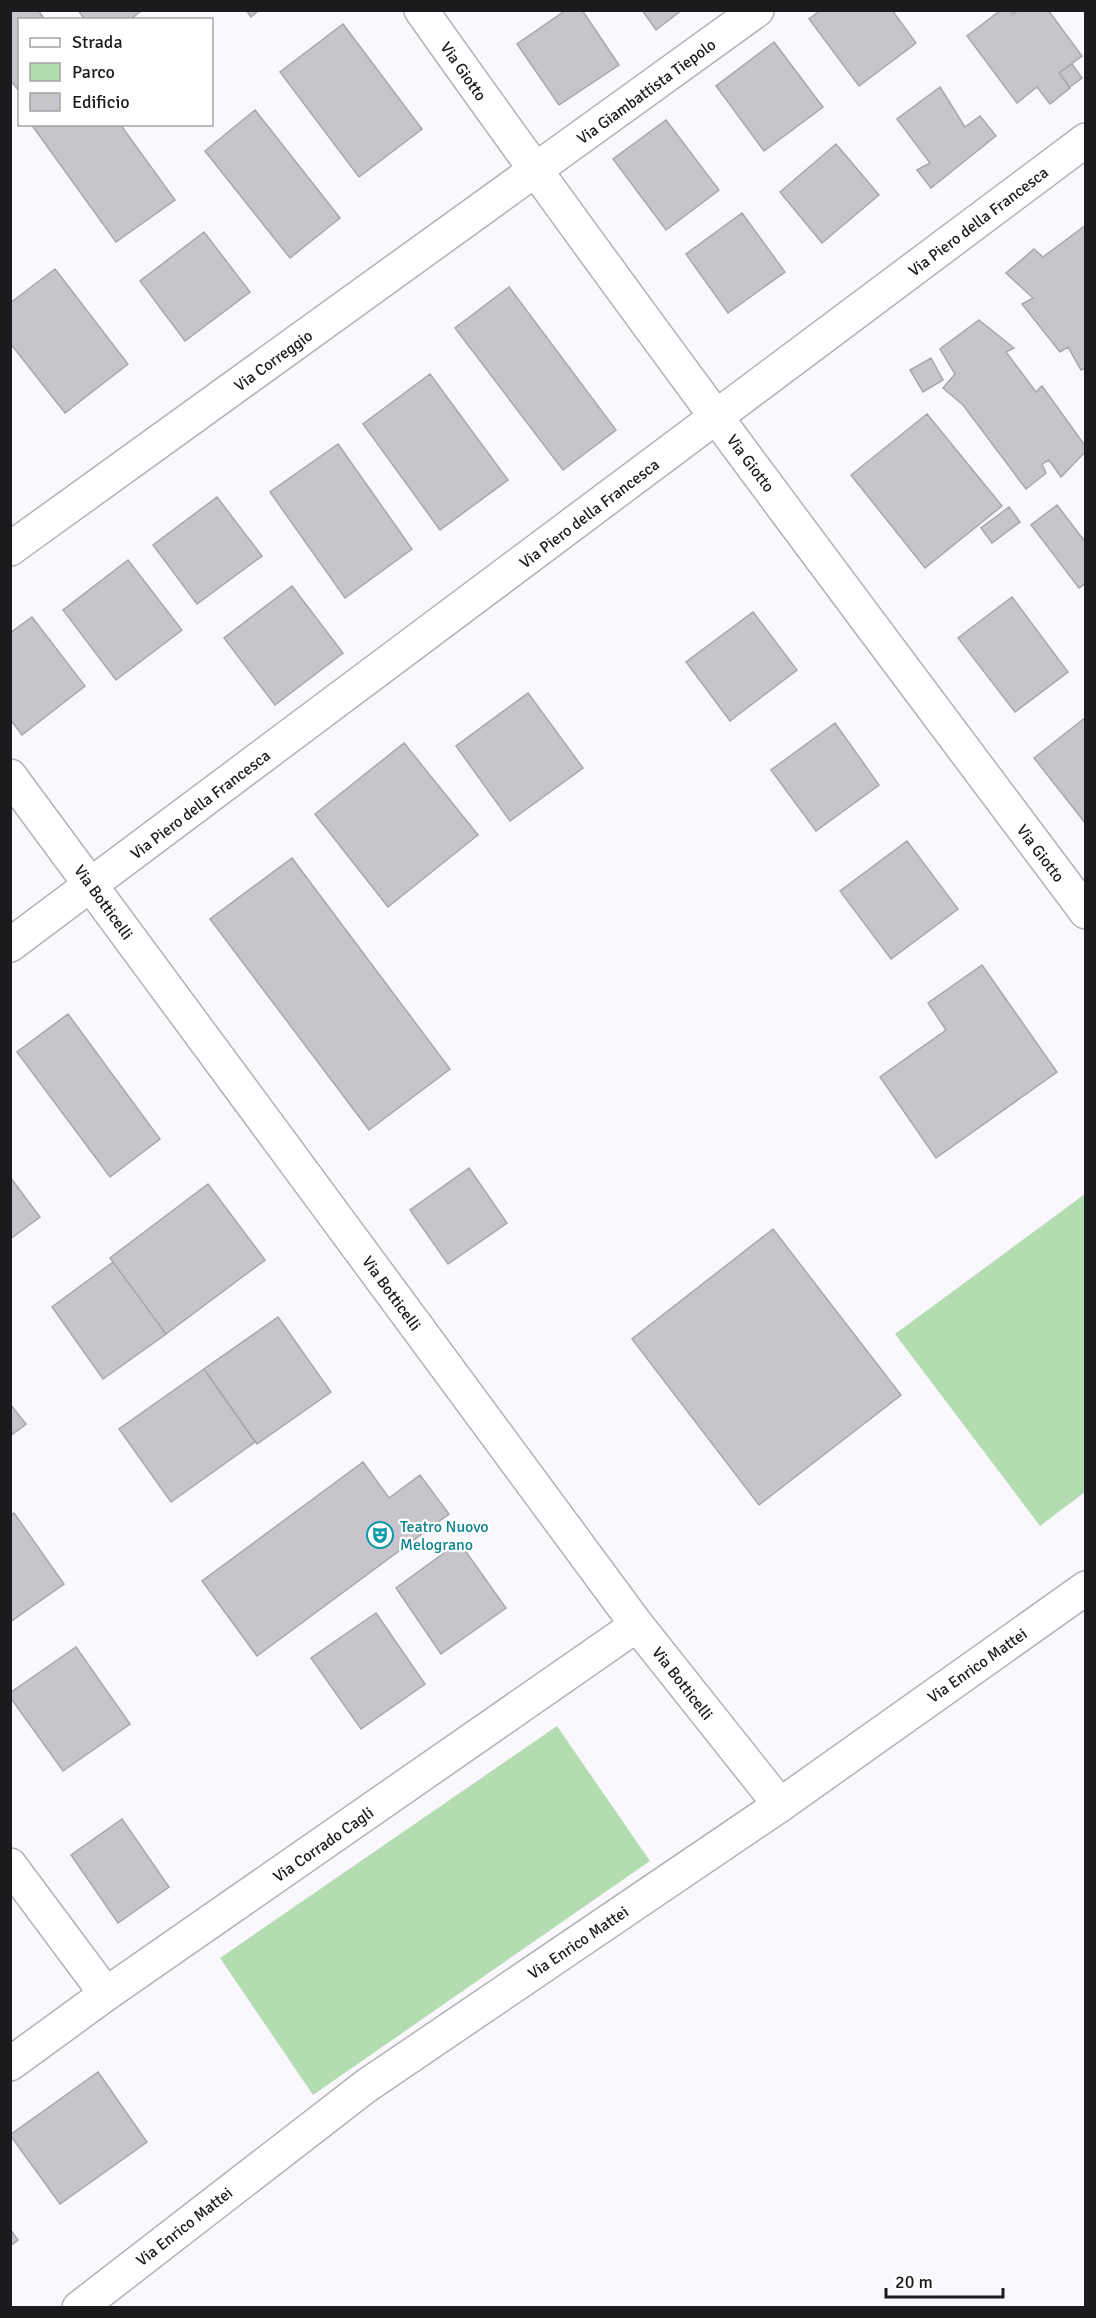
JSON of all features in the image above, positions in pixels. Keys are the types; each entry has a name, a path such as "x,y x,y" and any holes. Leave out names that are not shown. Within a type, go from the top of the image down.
{"street":[{"name":"Via Giotto","path":"422,10 536,172 716,417 1086,912"},
{"name":"Via Giambattista Tiepolo","path":"536,172 757,10"},
{"name":"Via Piero della Francesca","path":"10,945 1086,140"},
{"name":"Via Correggio","path":"10,549 536,172"},
{"name":"Via Botticelli","path":"10,776 637,1625 780,1805"},
{"name":"Via Enrico Mattei","path":"79,2307 366,2086 780,1805 1086,1588"},
{"name":"Via Corrado Cagli","path":"10,2064 106,1994 637,1625"},
{"path":"10,1865 106,1994"}],"green space":[{"path":"1085,1194 1085,1492 1040,1526 895,1334"},
{"path":"557,1726 650,1861 313,2095 220,1958"}],"building":[{"path":"10,10 38,10 44,18 18,18 18,90 10,80"},
{"path":"78,10 142,10 132,18 84,18"},
{"path":"246,10 259,10 251,17"},
{"path":"566,10 582,10 619,65 559,105 517,44"},
{"path":"642,10 682,10 656,30"},
{"path":"821,10 892,10 916,43 859,86 809,19"},
{"path":"1001,10 1010,10 1013,14 1018,10 1048,10 1082,56 1059,73 1070,88 1050,104 1037,87 1017,103 967,36"},
{"path":"343,24 422,129 359,177 280,72"},
{"path":"774,42 823,107 764,151 716,86"},
{"path":"1072,64 1082,78 1070,87 1059,73"},
{"path":"940,87 965,127 980,116 996,136 931,188 917,170 930,163 897,119"},
{"path":"255,110 340,218 290,258 205,151"},
{"path":"666,120 719,190 666,230 613,159"},
{"path":"32,126 121,126 175,200 116,242"},
{"path":"836,144 879,195 822,243 780,192"},
{"path":"742,213 785,272 728,313 686,254"},
{"path":"1086,225 1086,368 1081,370 1068,347 1060,352 1022,304 1033,298 1006,273 1034,249 1043,257"},
{"path":"204,232 250,292 185,341 140,281"},
{"path":"55,269 128,364 65,413 10,343 10,303"},
{"path":"509,287 616,430 563,470 455,328"},
{"path":"979,320 1014,348 1006,352 1036,392 1042,386 1086,447 1086,451 1061,477 1049,460 1042,464 1046,473 1026,489 963,405 943,388 955,374 940,349"},
{"path":"931,358 943,380 923,392 910,370"},
{"path":"430,374 508,480 440,530 363,424"},
{"path":"927,414 1002,506 925,568 851,475"},
{"path":"338,444 412,549 345,598 270,492"},
{"path":"217,497 262,556 197,604 153,545"},
{"path":"1057,505 1086,543 1086,583 1079,588 1031,525"},
{"path":"1009,507 1020,522 992,543 981,528"},
{"path":"128,560 182,630 116,680 63,610"},
{"path":"292,586 343,653 275,705 224,638"},
{"path":"1012,597 1068,672 1015,712 958,638"},
{"path":"753,612 797,670 730,721 686,662"},
{"path":"32,617 85,686 22,735 10,719 10,633"},
{"path":"528,693 583,768 510,821 456,746"},
{"path":"1086,717 1086,824 1034,758"},
{"path":"835,723 879,785 816,831 771,770"},
{"path":"404,743 478,835 388,907 315,814"},
{"path":"907,841 958,909 891,959 840,891"},
{"path":"292,858 450,1069 369,1130 210,919"},
{"path":"982,965 1057,1072 936,1158 880,1077 946,1030 928,1003"},
{"path":"68,1014 160,1139 110,1177 17,1052"},
{"path":"469,1168 507,1223 448,1264 410,1210"},
{"path":"10,1177 40,1217 10,1239"},
{"path":"208,1184 265,1260 166,1334 110,1258"},
{"path":"773,1229 901,1395 759,1505 632,1339"},
{"path":"113,1262 166,1334 103,1379 52,1307"},
{"path":"278,1317 331,1392 257,1444 204,1369"},
{"path":"204,1369 255,1442 171,1502 119,1429"},
{"path":"10,1404 26,1424 10,1436"},
{"path":"363,1462 389,1498 420,1475 449,1514 257,1656 202,1581"},
{"path":"14,1513 64,1584 10,1622 10,1515"},
{"path":"459,1542 506,1608 441,1654 396,1588"},
{"path":"376,1613 425,1684 361,1729 311,1658"},
{"path":"76,1647 130,1724 63,1771 10,1697 10,1693"},
{"path":"122,1819 169,1887 118,1923 71,1855"},
{"path":"98,2072 147,2142 60,2204 10,2135"},
{"path":"10,2229 18,2240 10,2246"}],"place":[{"name":"Teatro Nuovo Melograno","path":"380,1535"}]}
